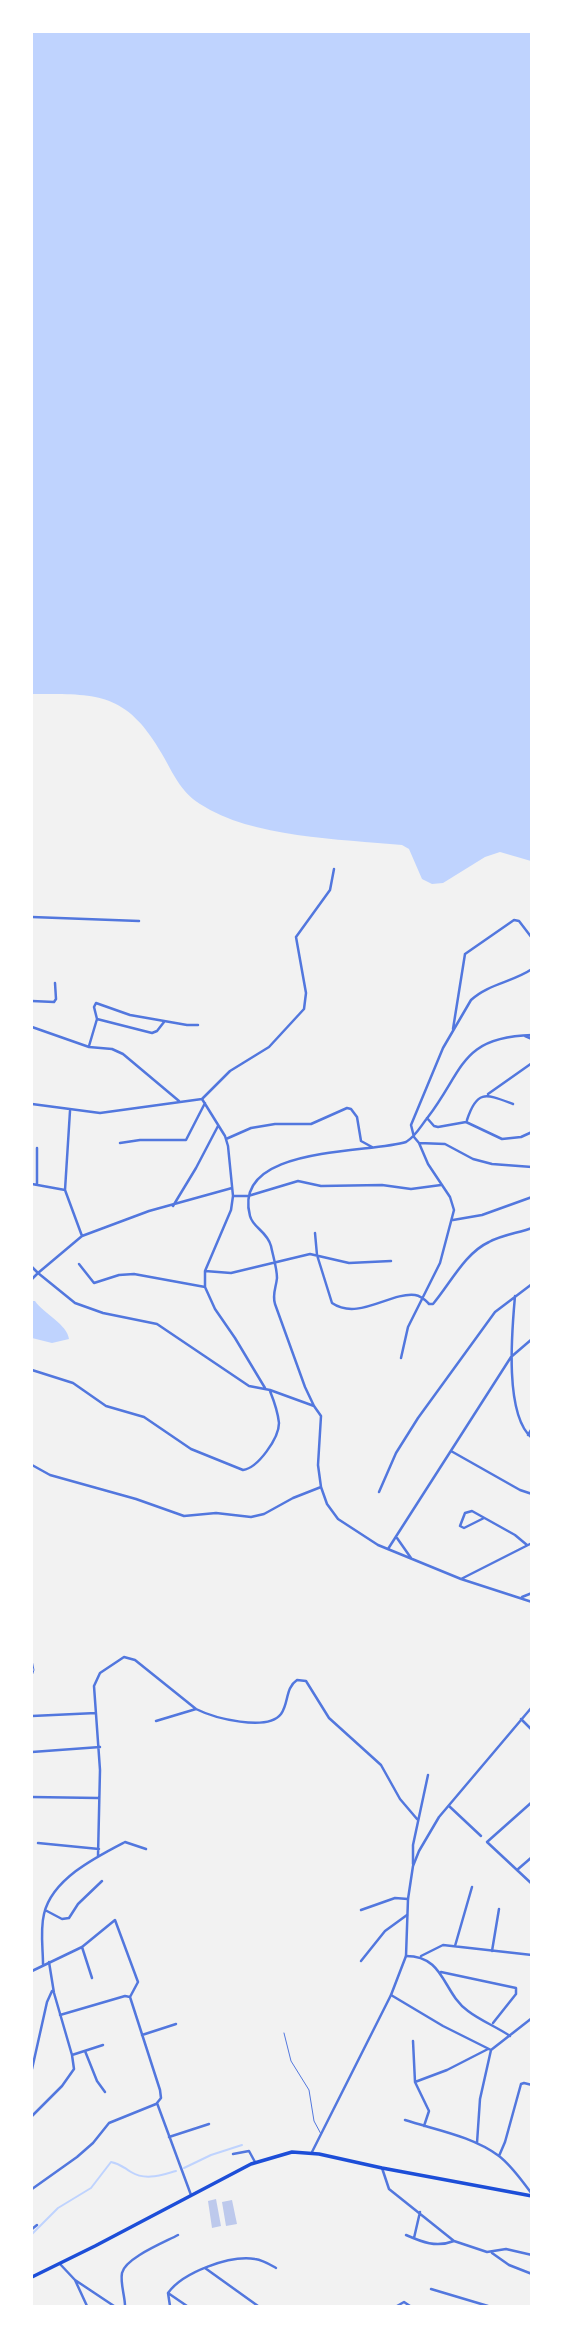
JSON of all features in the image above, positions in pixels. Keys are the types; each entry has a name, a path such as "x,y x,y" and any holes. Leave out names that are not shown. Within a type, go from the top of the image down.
{"main road":[{"path":"32,2277 255,2162 292,2152 311,2153 531,2195"}],"street":[{"path":"120,1143 186,1140 203,1101 230,1070 269,1047 304,1009 306,993 296,937 330,890 334,869"},
{"path":"32,917 139,921"},
{"path":"453,1032 465,954 514,920 519,921 531,938"},
{"path":"401,1358 408,1327 440,1263 454,1210 450,1197 414,1137 412,1122 443,1048 471,1000 477,994 531,969"},
{"path":"32,1001 54,1002 57,999 55,983"},
{"path":"89,1047 97,1019 94,1004 100,1002 131,1015 198,1025"},
{"path":"97,1019 152,1033 164,1022"},
{"path":"32,1027 89,1047 112,1049 123,1054 179,1101"},
{"path":"531,1037 522,1035 492,1040 466,1058 414,1137 402,1143 330,1151 298,1159 261,1176 248,1196 251,1219 269,1239 277,1276 273,1290 275,1304 305,1387 321,1416 318,1465 321,1488 327,1504 338,1519 370,1541 461,1579 531,1602"},
{"path":"466,1122 476,1100 531,1063"},
{"path":"488,1094 513,1104"},
{"path":"32,1104 100,1113 179,1101 203,1101"},
{"path":"32,1370 75,1384 106,1406 137,1414 191,1449 246,1470 258,1463 278,1430 278,1417 267,1389 215,1309 205,1287 205,1271 231,1210 233,1196 231,1162 226,1139 203,1101"},
{"path":"226,1139 251,1128 275,1124 312,1124 347,1108 357,1116 361,1141 373,1147"},
{"path":"70,1111 65,1190 82,1236"},
{"path":"427,1118 438,1127 466,1122 502,1139 521,1137 531,1132"},
{"path":"173,1206 197,1168 218,1126"},
{"path":"419,1143 445,1144 473,1159 492,1164 531,1167"},
{"path":"37,1148 37,1185"},
{"path":"233,1196 248,1196 298,1181 321,1186 382,1185 411,1189 441,1185"},
{"path":"32,1184 65,1190"},
{"path":"32,1279 82,1236 140,1214 232,1188"},
{"path":"453,1220 482,1215 531,1197"},
{"path":"314,1233 317,1255 332,1303 338,1307 371,1306 414,1295 433,1304 480,1247 492,1240 531,1228"},
{"path":"205,1271 231,1273 310,1254 349,1263 391,1261"},
{"path":"79,1264 94,1283 119,1275 134,1274 205,1287"},
{"path":"32,1267 75,1303 103,1314 157,1324 231,1376 256,1389 267,1389 314,1406"},
{"path":"379,1492 396,1452 495,1312 531,1284"},
{"path":"515,1295 511,1357 518,1417 530,1436"},
{"path":"388,1549 511,1357 531,1339"},
{"path":"530,1436 531,1428"},
{"path":"451,1451 531,1494"},
{"path":"32,1465 50,1475 136,1499 184,1516 216,1513 251,1517 264,1514 293,1498 321,1488"},
{"path":"484,1518 464,1528 460,1526 462,1518 468,1511 472,1511 529,1544"},
{"path":"396,1536 411,1558"},
{"path":"461,1579 529,1544"},
{"path":"521,1598 531,1593"},
{"path":"98,1856 100,1747 94,1686 97,1677 118,1658 129,1657 135,1660 196,1709 235,1720 266,1722 275,1719 282,1713 290,1685 297,1680 306,1681 329,1718 381,1765 400,1799 417,1819"},
{"path":"413,1866 432,1828 531,1707"},
{"path":"156,1721 196,1709"},
{"path":"32,1716 96,1713"},
{"path":"521,1719 531,1730"},
{"path":"32,1752 100,1747"},
{"path":"311,2153 391,1995 406,1956 413,1844 417,1819 428,1785 428,1775"},
{"path":"32,1797 99,1798"},
{"path":"531,1802 487,1842 531,1884"},
{"path":"449,1806 481,1836"},
{"path":"43,1965 45,1910 64,1882 78,1869 125,1842 146,1849"},
{"path":"38,1843 99,1849"},
{"path":"517,1870 531,1857"},
{"path":"45,1910 62,1919 69,1919 78,1904 102,1881"},
{"path":"456,1946 472,1887"},
{"path":"361,1910 395,1898 408,1899"},
{"path":"492,1951 499,1909"},
{"path":"361,1961 384,1931 407,1915"},
{"path":"32,1971 82,1947 115,1920 138,1982 130,1997 161,2098 157,2103 109,2123 77,2157 32,2189"},
{"path":"406,1956 421,1956 439,1945 531,1955"},
{"path":"82,1947 92,1979"},
{"path":"421,1956 441,1972 454,1997 466,2010 510,2036"},
{"path":"32,2116 72,2074 74,2066 53,1989 49,1962"},
{"path":"441,1972 516,1989 516,1994 493,2024"},
{"path":"32,2069 47,2002 53,1989"},
{"path":"391,1995 490,2050"},
{"path":"60,2015 125,1996 130,1997"},
{"path":"415,2082 490,2050 531,2018"},
{"path":"142,2035 176,2024"},
{"path":"413,2041 415,2082 428,2106 425,2126"},
{"path":"72,2055 103,2045"},
{"path":"477,2143 480,2099 490,2050"},
{"path":"85,2051 97,2081 105,2092"},
{"path":"499,2156 520,2088 524,2083 531,2085"},
{"path":"157,2103 191,2195"},
{"path":"405,2120 477,2143 499,2156 531,2195"},
{"path":"169,2137 209,2124"},
{"path":"233,2154 249,2151 255,2162"},
{"path":"382,2168 389,2189 454,2241 492,2253 509,2265 531,2274"},
{"path":"414,2238 420,2212"},
{"path":"32,2229 37,2225"},
{"path":"125,2306 121,2277 124,2267 178,2235"},
{"path":"406,2235 439,2245 454,2241"},
{"path":"492,2253 506,2249 531,2255"},
{"path":"170,2306 168,2293 174,2285 205,2268 244,2258 257,2259 276,2268"},
{"path":"61,2264 75,2280 114,2306"},
{"path":"205,2268 258,2306"},
{"path":"75,2280 87,2306"},
{"path":"432,2289 488,2306"},
{"path":"168,2293 187,2306"},
{"path":"397,2306 404,2302 410,2306"}],"lane":[{"path":"32,1660 32,1676"},
{"path":"284,2033 290,2061 309,2090 314,2120 321,2134"}],"water":[{"path":"32,32 531,32 531,861 500,852 485,857 443,883 432,884 422,879 409,849 402,845 297,835 245,824 200,804 187,793 149,733 122,707 92,696 32,694"},
{"path":"32,1301 60,1324 69,1339 52,1343 32,1338"}],"building":[{"path":"216,2199 221,2226 212,2228 208,2201"},
{"path":"232,2200 237,2224 226,2226 222,2202"}],"waterway":[{"path":"184,2168 211,2155 242,2145"},
{"path":"32,2234 58,2208 91,2188 111,2162 142,2176 176,2171"}]}
